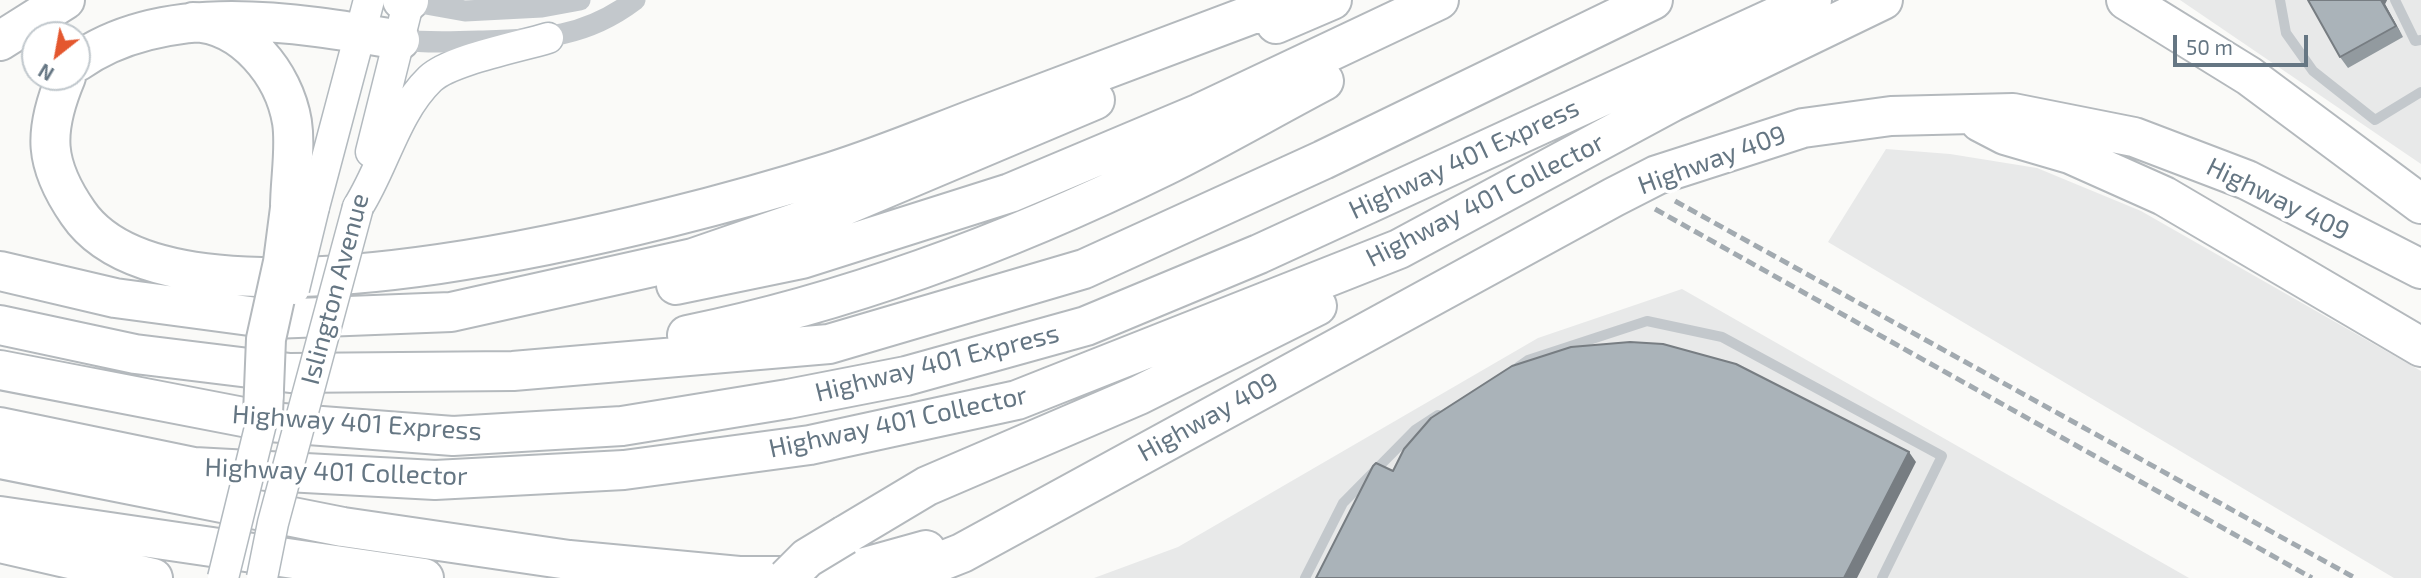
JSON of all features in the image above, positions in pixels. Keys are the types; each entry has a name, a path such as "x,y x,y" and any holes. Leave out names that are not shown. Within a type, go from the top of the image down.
{"highway":[{"path":"0,41 65,0"},
{"path":"402,0 409,0"},
{"path":"0,271 114,298 272,319 451,312 630,295 828,251 1010,193 1200,113 1440,0"},
{"path":"513,371 751,322 924,269 1084,204 1166,165 1452,12 1466,0"},
{"name":"Highway 401 Express","path":"0,325 135,354 290,373 513,371 829,344 1084,269 1323,160 1653,0"},
{"name":"Highway 401 Express","path":"0,370 270,422 453,436 622,426 788,399 906,376 1099,321 1259,254 1812,0"},
{"name":"Highway 401 Collector","path":"0,427 194,467 435,480 624,470 810,445 1017,401 1399,249 1660,108 1882,0"},
{"path":"2126,0 2249,76 2417,201"},
{"path":"451,312 693,258 844,206 1316,7"},
{"path":"61,91 48,142 50,160 63,192 83,221 112,244 150,262 193,273 239,278 336,274 442,264 676,217 833,172 1253,14 1316,7"},
{"path":"91,50 113,32 149,20 183,12 226,10 365,17 400,40"},
{"path":"149,20 199,22 233,35 260,53 278,85 292,121 302,208 283,262 266,339 263,414"},
{"name":"Highway 409","path":"1013,524 1657,175 1803,128 1891,116 2013,113 2047,117 2134,137 2247,180 2421,270"},
{"path":"1962,114 2005,135 2070,154 2164,196 2421,346"},
{"path":"787,578 807,558 927,486 1139,395 1327,301 1399,249"},
{"path":"0,459 343,527 569,560 739,576 798,576 865,568 1013,524"},
{"path":"0,516 424,578"},
{"path":"899,578 962,554 1013,524"},
{"path":"0,543 153,578"}],"main road":[{"name":"Islington Avenue","path":"262,578 273,523 358,206 409,0"},
{"name":"Islington Avenue","path":"302,208 365,17"},
{"path":"358,206 376,178 405,111 431,78 450,67 548,38"},
{"path":"223,578 263,414"}],"street":[{"path":"409,0 465,11 542,8 580,0"},
{"path":"400,40 424,43 548,38 582,30 617,14 635,0"}],"lane":[{"path":"2280,0 2286,33 2313,71 2375,120 2421,92"},
{"path":"2395,0 2415,41 2421,40"},
{"path":"1505,374 1528,360 1647,321 1722,337 1918,443 1942,456 1882,578"},
{"path":"1305,578 1343,503 1415,430 1449,409"}],"shaded area":[{"path":"2180,0 2421,0 2421,164"},
{"path":"1886,149 1950,154 2037,168 2141,211 2421,371 2421,578 2394,578 1828,242"},
{"path":"1682,289 2189,578 1094,578 1178,547 1538,338"}],"building":[{"path":"2308,0 2381,0 2396,26 2340,57"},
{"path":"1630,342 1663,344 1736,364 1909,452 1844,578 1316,578 1373,466 1376,463 1393,471 1404,449 1431,418 1512,366 1571,347"}],"railway":[{"path":"1675,201 2355,578"},
{"path":"1655,209 2312,578"}]}
